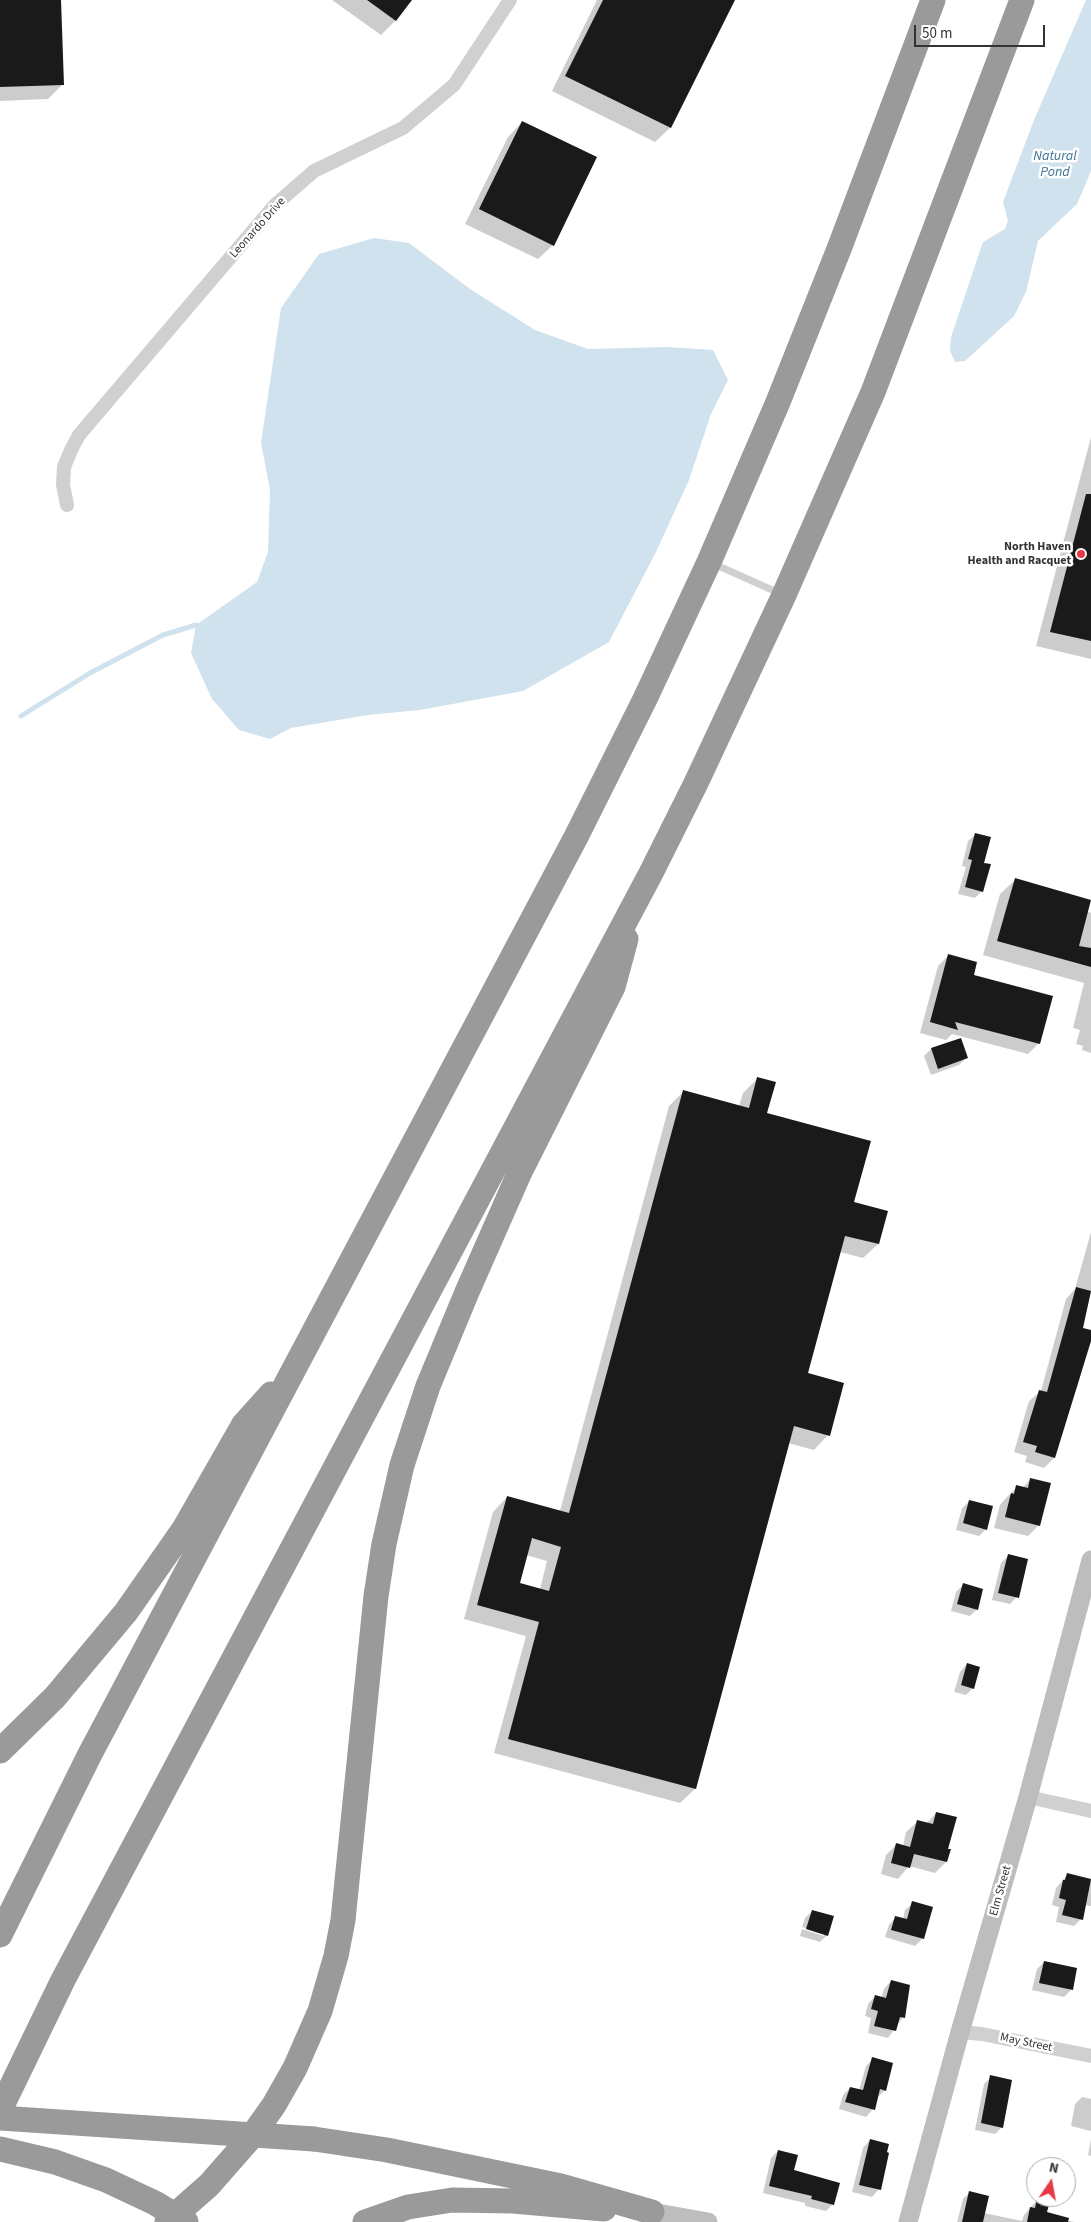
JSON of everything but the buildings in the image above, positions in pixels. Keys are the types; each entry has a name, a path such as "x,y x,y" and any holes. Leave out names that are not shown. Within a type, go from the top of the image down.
{"highway":[{"path":"0,1935 90,1754 576,837 645,699 709,562 812,317 933,0"},
{"path":"0,2110 68,1972 696,783 784,596 851,444 891,347 1022,0"},
{"path":"167,2222 209,2185 252,2136 274,2105 295,2068 320,2011 336,1956 343,1920 376,1596 386,1535 402,1465 428,1386 492,1235 534,1143 613,987 622,956 630,911"},
{"path":"0,1751 55,1697 126,1612 184,1529 244,1424 262,1403 290,1378"},
{"path":"0,2118 314,2140 387,2150 543,2182 652,2212"},
{"path":"0,2149 55,2162 106,2180 155,2203 186,2222"},
{"path":"365,2222 408,2207 452,2200 513,2201 586,2209 652,2212"}],"street":[{"name":"Leonardo Drive","path":"67,505 63,485 64,468 79,435 275,205 314,171 403,128 454,85 510,0"},
{"name":"Elm Street","path":"908,2222 960,2032 1028,1797 1091,1560"},
{"path":"1028,1797 1091,1811"},
{"name":"May Street","path":"960,2032 982,2034 1091,2056"},
{"path":"652,2212 708,2222"}],"lane":[{"path":"709,562 784,596"}],"water":[{"name":"Natural Pond","path":"1086,0 1091,0 1091,171 1077,204 1038,241 1026,292 1014,316 965,361 955,362 950,351 951,337 983,242 1005,229 1008,221 1003,202 1034,120"},
{"path":"374,238 409,243 470,289 535,330 588,349 666,347 713,350 728,380 711,414 689,480 656,552 609,642 523,691 420,710 368,715 291,728 270,739 239,730 212,699 191,653 196,625 257,582 268,552 270,490 261,443 281,308 319,254"}],"waterway":[{"path":"21,716 90,673 163,635 196,625"}],"place":[{"name":"North Haven Health and Racquet","path":"1081,554"}]}
